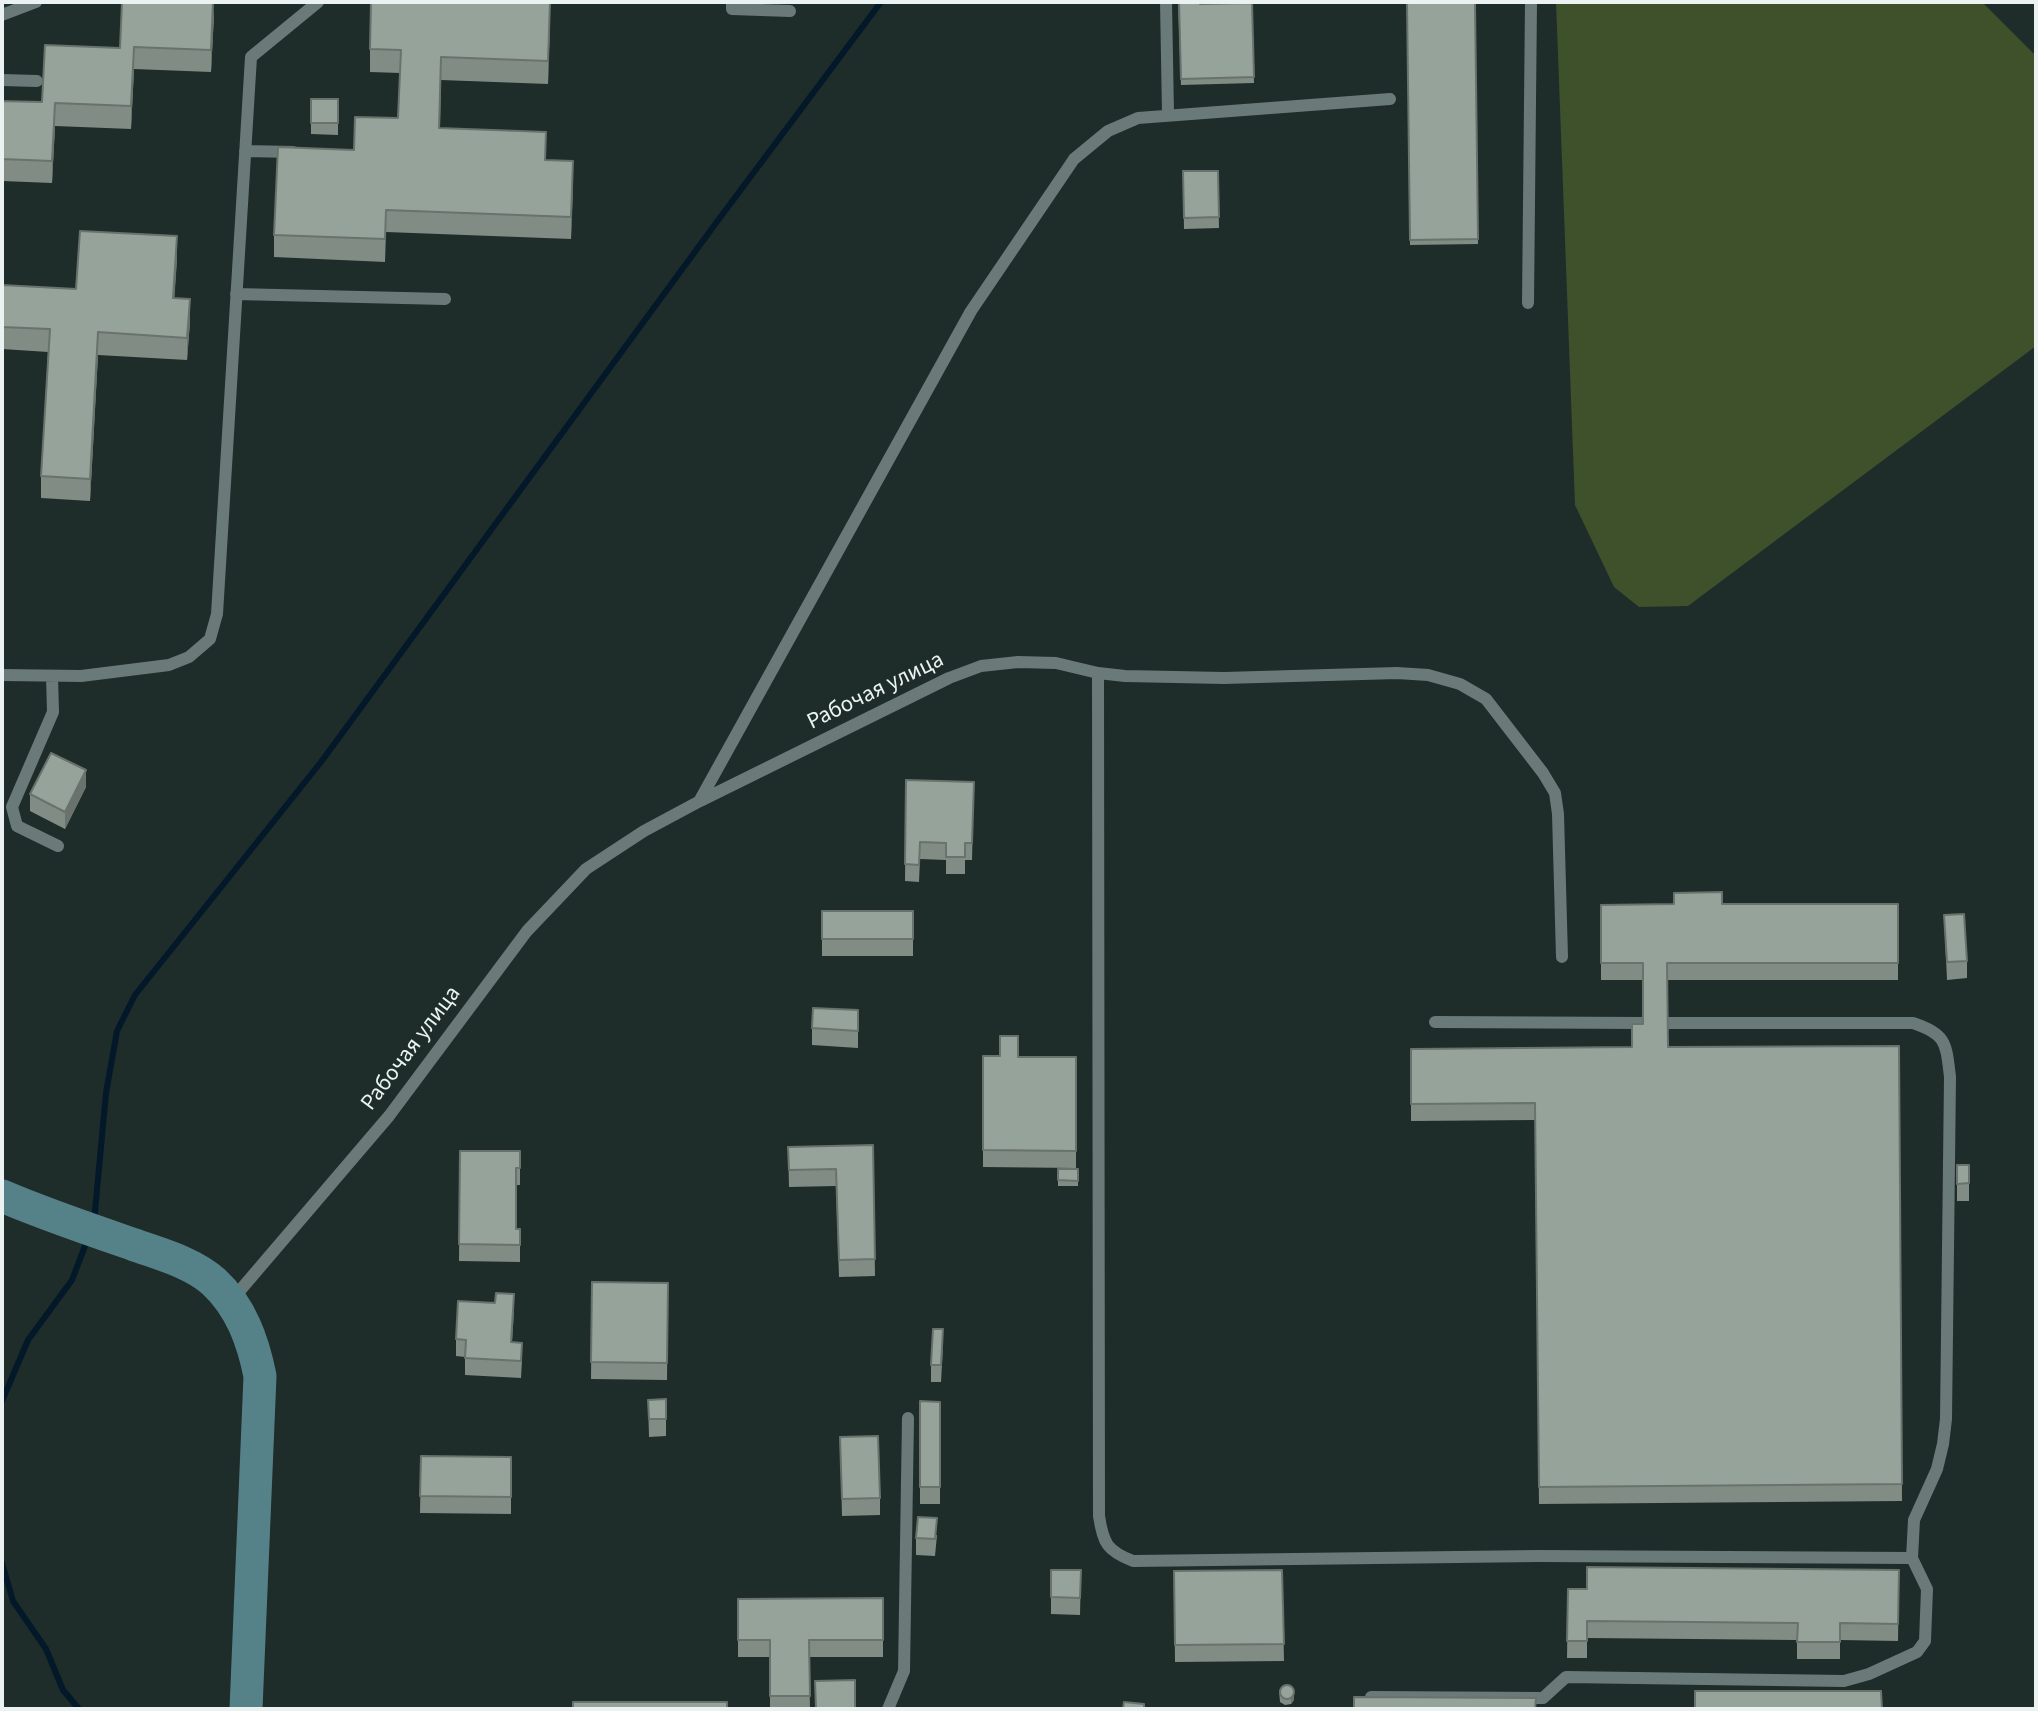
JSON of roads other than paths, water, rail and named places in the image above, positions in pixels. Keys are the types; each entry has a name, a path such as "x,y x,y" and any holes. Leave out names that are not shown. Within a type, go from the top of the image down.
{"street":[{"path":"2,1196 183,1263 212,1281 230,1301 246,1326 260,1376 246,1709"}],"lane":[{"path":"2,15 36,2"},
{"path":"2,676 81,676 169,665 189,657 210,639 217,614 251,57 318,2"},
{"path":"732,2 732,9 790,11"},
{"path":"1166,2 1168,114"},
{"path":"1528,303 1531,2"},
{"path":"2,80 37,80"},
{"path":"700,801 971,311 1074,159 1108,131 1138,118 1390,99"},
{"path":"245,150 313,153"},
{"path":"236,294 445,299"},
{"name":"Рабочая улица","path":"230,1301 389,1116 527,931 586,869 644,831 700,801 916,694 982,666 1018,662 1056,663 1098,673 1224,678 1397,673 1428,675 1460,684 1486,699 1543,773 1555,793 1558,814 1562,957"},
{"path":"1098,673 1100,1516 1102,1538 1115,1554 1133,1561 1538,1556 1912,1558"},
{"path":"52,676 52,712 12,807 17,826 58,846"},
{"path":"1435,1022 1643,1023"},
{"path":"1371,1697 1543,1699 1566,1677 1844,1681 1869,1674 1917,1652 1926,1641 1927,1589 1912,1558 1914,1520 1937,1469 1946,1419 1950,1077 1947,1049 1935,1030 1913,1023 1668,1023"},
{"path":"888,1709 904,1671 908,1418"}],"waterway":[{"path":"94,1222 106,1093 117,1031 135,995 321,762 881,2"},
{"path":"2,1401 28,1340 72,1280 88,1238"},
{"path":"2,1563 13,1601 46,1649 63,1690 79,1709"}]}
